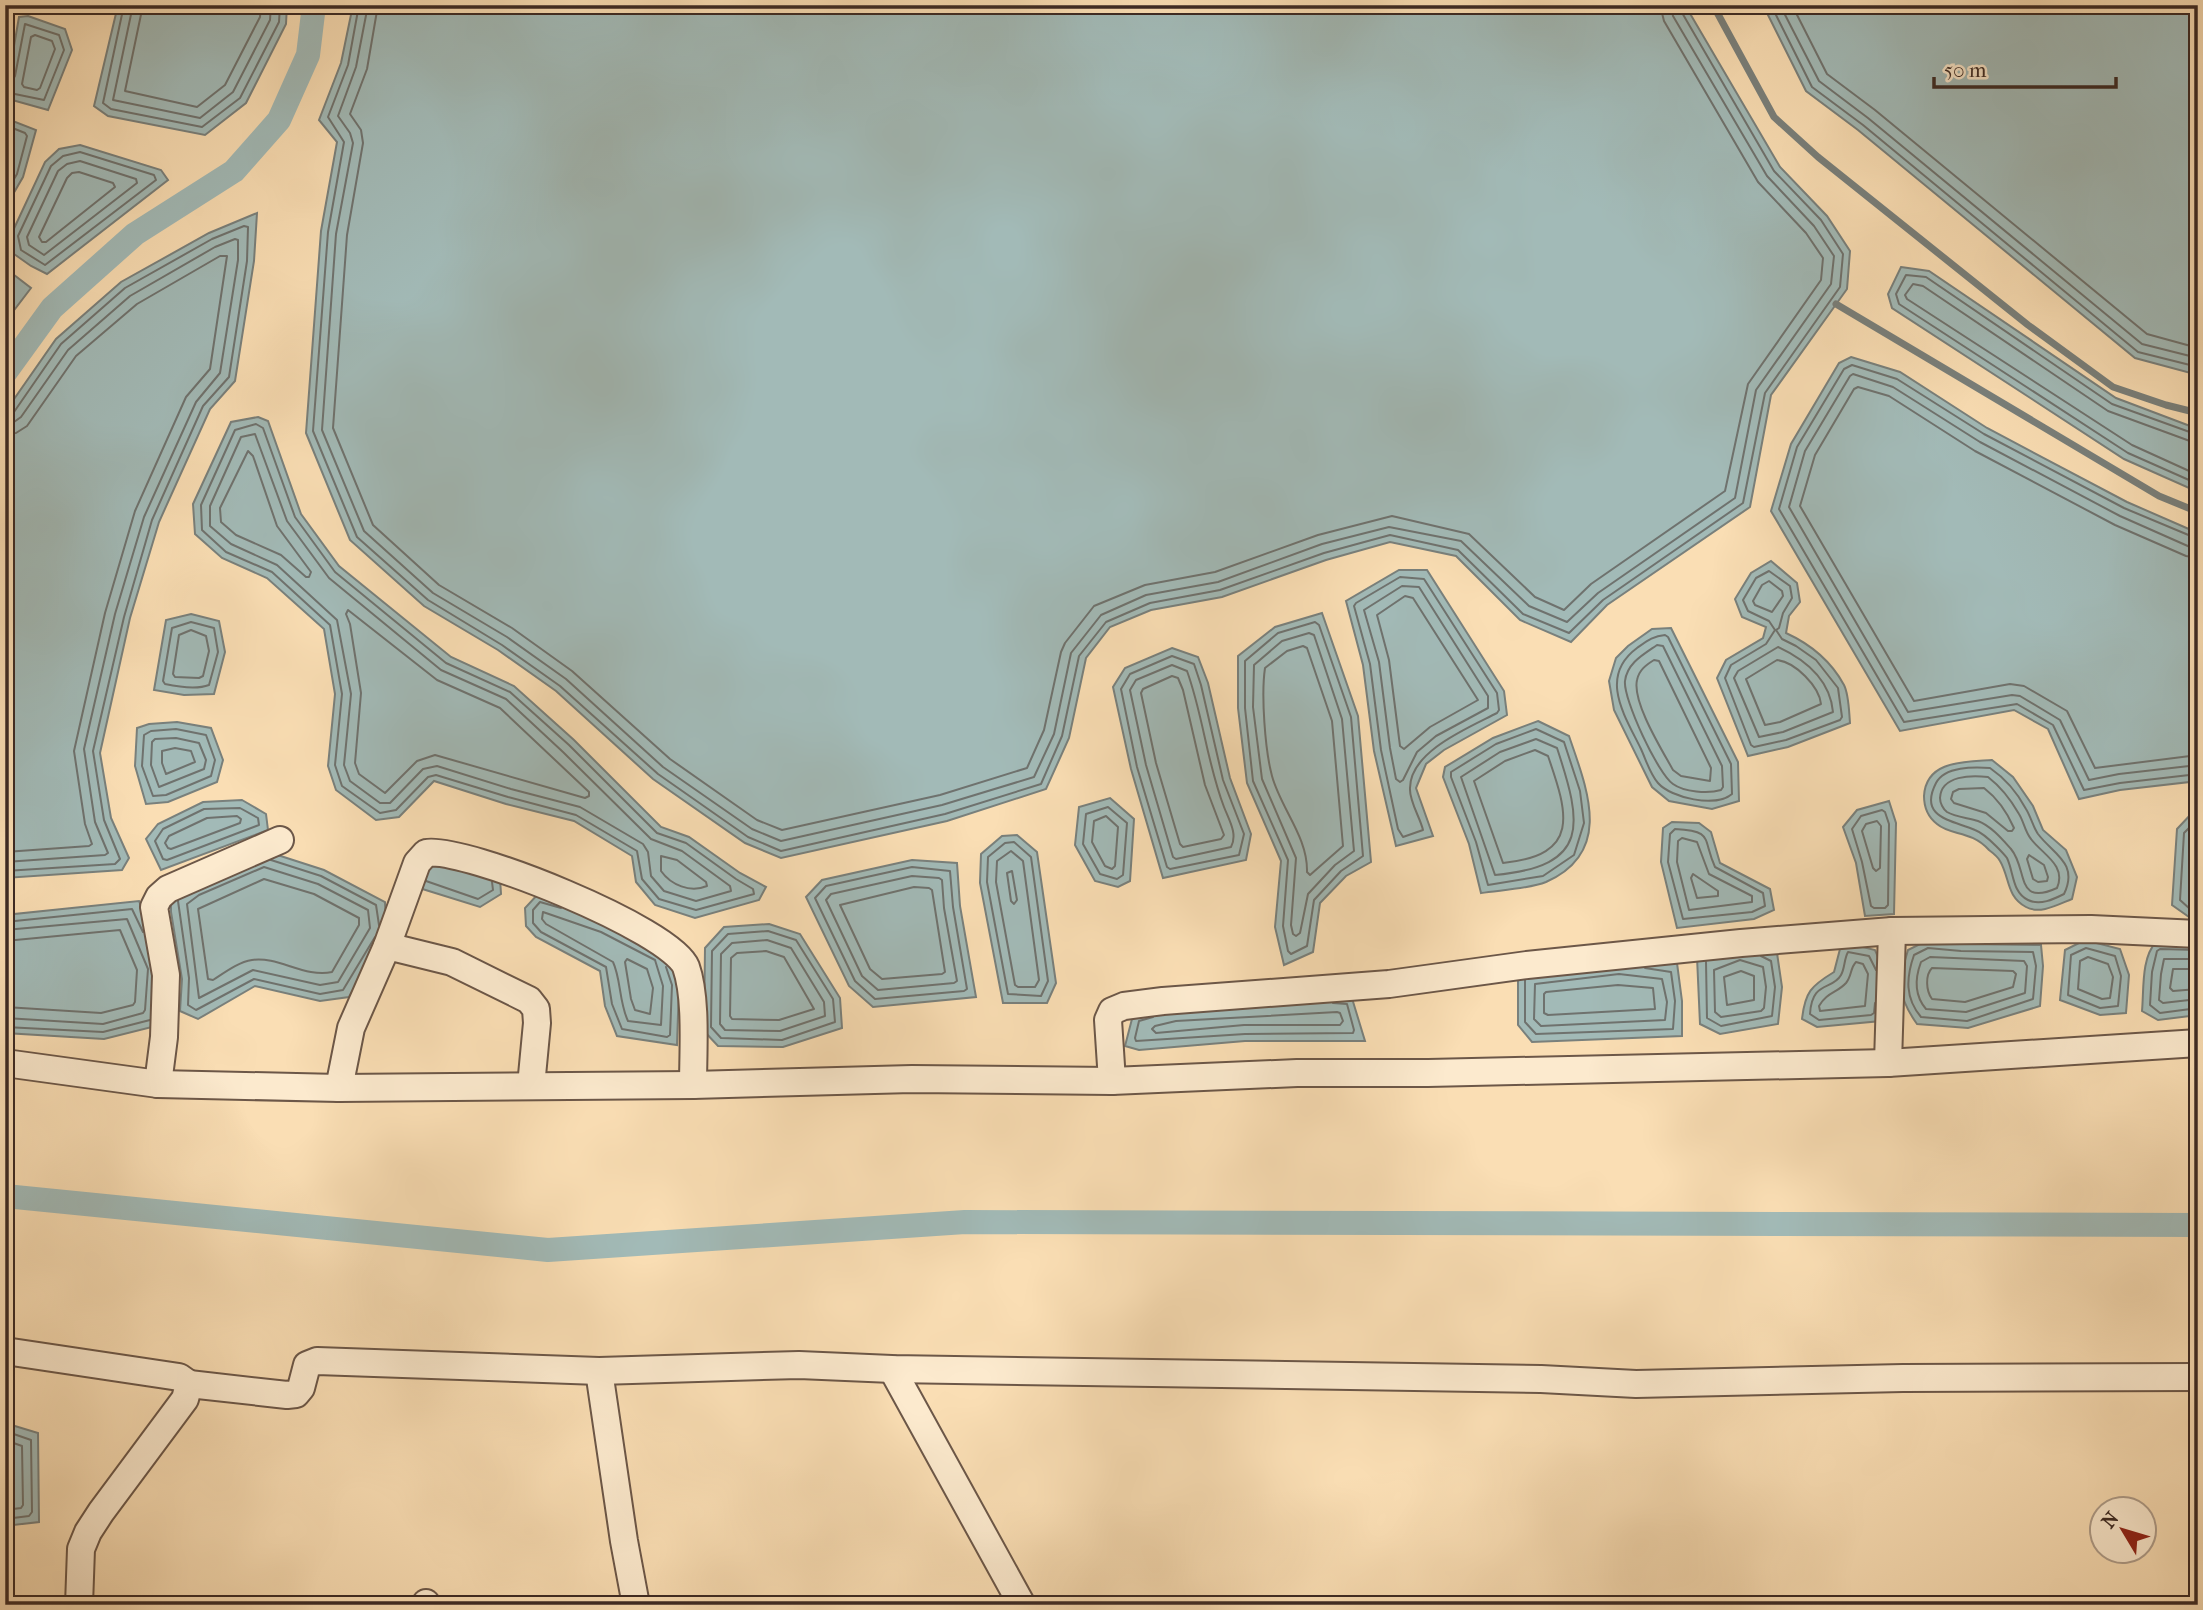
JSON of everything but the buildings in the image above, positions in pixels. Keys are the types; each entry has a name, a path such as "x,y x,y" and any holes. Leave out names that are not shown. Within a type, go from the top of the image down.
{"street":[{"path":"158,1084 164,1037 166,975 154,907 159,897 168,889 280,840"},
{"path":"339,1088 351,1028 387,946 417,863 426,853 436,851 533,882 616,916 672,949 685,965 691,995 693,1085"},
{"path":"1112,1081 1108,1020 1112,1011 1124,1006 1389,984 1553,962 1892,931 1970,928 2091,929 2198,934"},
{"path":"1888,1063 1892,931"},
{"path":"387,946 452,962 529,1000 536,1009 537,1023 531,1086"},
{"path":"5,1063 158,1084 339,1088 693,1085 912,1079 1112,1081 1297,1073 1428,1073 1888,1063 2198,1043"},
{"path":"5,1351 179,1377 189,1384 287,1395 296,1394 301,1388 307,1365 317,1362 599,1371 799,1365 892,1369 1541,1379 1636,1384 1917,1378 2198,1377"},
{"path":"892,1369 1022,1605"},
{"path":"599,1371 636,1605"},
{"path":"79,1605 81,1549 88,1532 185,1399 189,1384"}],"water":[{"path":"118,5 287,5 286,24 246,103 205,135 108,116 94,106"},
{"path":"353,5 1685,5 1780,167 1827,216 1850,251 1847,289 1771,395 1750,507 1607,605 1571,642 1520,620 1456,556 1390,542 1326,560 1222,597 1151,610 1110,627 1086,658 1069,738 1046,789 947,821 781,858 745,843 653,779 556,691 498,650 424,606 350,540 306,433 321,231 337,142 319,120 341,63"},
{"path":"1763,5 2198,5 2198,375 2135,358 1858,130 1806,91"},
{"path":"28,16 65,29 72,50 48,110 5,98 19,17"},
{"path":"5,118 36,130 23,177 5,208"},
{"path":"80,145 161,170 168,180 47,274 14,254 11,235 45,162 59,149"},
{"path":"257,213 254,261 235,381 210,409 159,522 130,618 100,753 111,818 129,858 122,870 5,878 5,412 56,339 121,282 209,233"},
{"path":"1901,267 1929,271 2116,398 2198,429 2198,492 2124,459 1892,308 1888,294"},
{"path":"5,268 31,288 5,322"},
{"path":"1851,357 1900,372 1987,428 2127,502 2198,533 2198,781 2120,790 2079,799 2048,729 2014,710 1900,731 1771,511 1791,444 1839,363"},
{"path":"258,417 268,421 301,514 339,566 451,657 514,686 574,740 661,827 689,837 740,873 766,887 759,900 695,918 655,905 636,882 632,856 574,821 506,804 434,781 399,817 376,820 336,790 328,766 335,694 324,629 267,578 222,558 195,534 193,504 231,422"},
{"path":"1771,561 1797,583 1800,602 1789,616 1786,633 1819,654 1839,676 1847,694 1850,723 1788,747 1748,756 1717,678 1726,660 1763,638 1766,627 1742,617 1735,599 1751,573"},
{"path":"1399,570 1427,570 1504,691 1507,715 1444,750 1426,764 1416,788 1433,836 1396,846 1374,751 1363,665 1346,601"},
{"path":"1322,613 1358,716 1371,862 1346,876 1320,903 1313,952 1284,965 1275,927 1281,861 1247,783 1238,708 1238,656 1275,627"},
{"path":"191,614 219,621 225,652 214,694 184,695 154,690 166,620"},
{"path":"1671,628 1738,762 1739,801 1712,809 1669,801 1652,787 1614,710 1609,681 1616,658 1652,629"},
{"path":"1172,648 1198,657 1208,683 1230,778 1251,834 1246,860 1163,878 1131,769 1113,687 1125,668"},
{"path":"1538,721 1569,736 1588,798 1588,837 1581,854 1567,869 1546,882 1481,893 1469,844 1443,777 1445,767 1493,738"},
{"path":"177,722 211,728 223,760 217,782 168,802 146,804 135,766 137,728 149,724"},
{"path":"1992,760 2013,777 2033,806 2043,830 2066,850 2077,877 2072,899 2043,909 2026,907 2015,898 2003,867 1995,855 1975,839 1943,828 1929,815 1924,796 1926,784 1932,775 1949,765"},
{"path":"1110,798 1134,819 1130,881 1118,887 1095,881 1075,845 1079,807"},
{"path":"242,800 266,814 268,830 161,870 146,839 158,824 203,802"},
{"path":"1889,801 1896,823 1894,914 1865,916 1856,863 1843,827 1857,810"},
{"path":"2193,812 2198,812 2198,916 2189,917 2172,905 2177,829"},
{"path":"1672,822 1699,823 1711,832 1720,863 1770,889 1774,910 1754,919 1677,928 1661,862 1663,828"},
{"path":"1017,835 1037,852 1056,983 1047,1003 1003,1003 980,883 981,854 1002,836"},
{"path":"262,850 324,870 385,902 386,931 349,997 320,1001 255,986 198,1019 180,1011 182,979 171,912 171,896"},
{"path":"425,857 500,878 501,894 480,907 416,887"},
{"path":"912,860 957,863 960,906 976,997 873,1007 849,986 806,897 822,880"},
{"path":"539,893 668,949 679,984 677,1045 617,1036 605,1006 600,971 536,937 526,926 525,908"},
{"path":"139,901 164,967 160,1025 104,1039 5,1033 5,915"},
{"path":"769,924 800,934 840,998 842,1028 783,1047 718,1046 704,1031 705,948 724,927"},
{"path":"2085,940 2120,949 2129,975 2126,1013 2100,1015 2060,1000 2065,950"},
{"path":"1926,941 2041,945 2043,966 2040,1006 1968,1028 1917,1024 1903,997 1901,980 1908,950"},
{"path":"2156,942 2198,943 2198,1015 2158,1020 2142,1011 2146,965"},
{"path":"1847,943 1875,950 1884,971 1881,1021 1817,1027 1802,1019 1807,996 1820,981 1834,972 1840,949"},
{"path":"1777,953 1782,987 1778,1024 1720,1034 1700,1024 1697,957"},
{"path":"1619,959 1677,963 1682,1001 1682,1036 1532,1042 1518,1025 1518,973"},
{"path":"1351,995 1365,1041 1245,1041 1139,1050 1125,1046 1133,1015"},
{"path":"5,1423 38,1433 39,1522 5,1526"}],"waterway":[{"path":"5,373 52,308 135,234 234,171 279,120 308,55 314,5"},
{"path":"1713,5 1774,117 1818,157 2028,325 2113,387 2198,413"},
{"path":"1836,304 2159,496 2198,512"},
{"path":"5,1196 548,1250 965,1222 2198,1225"}]}
